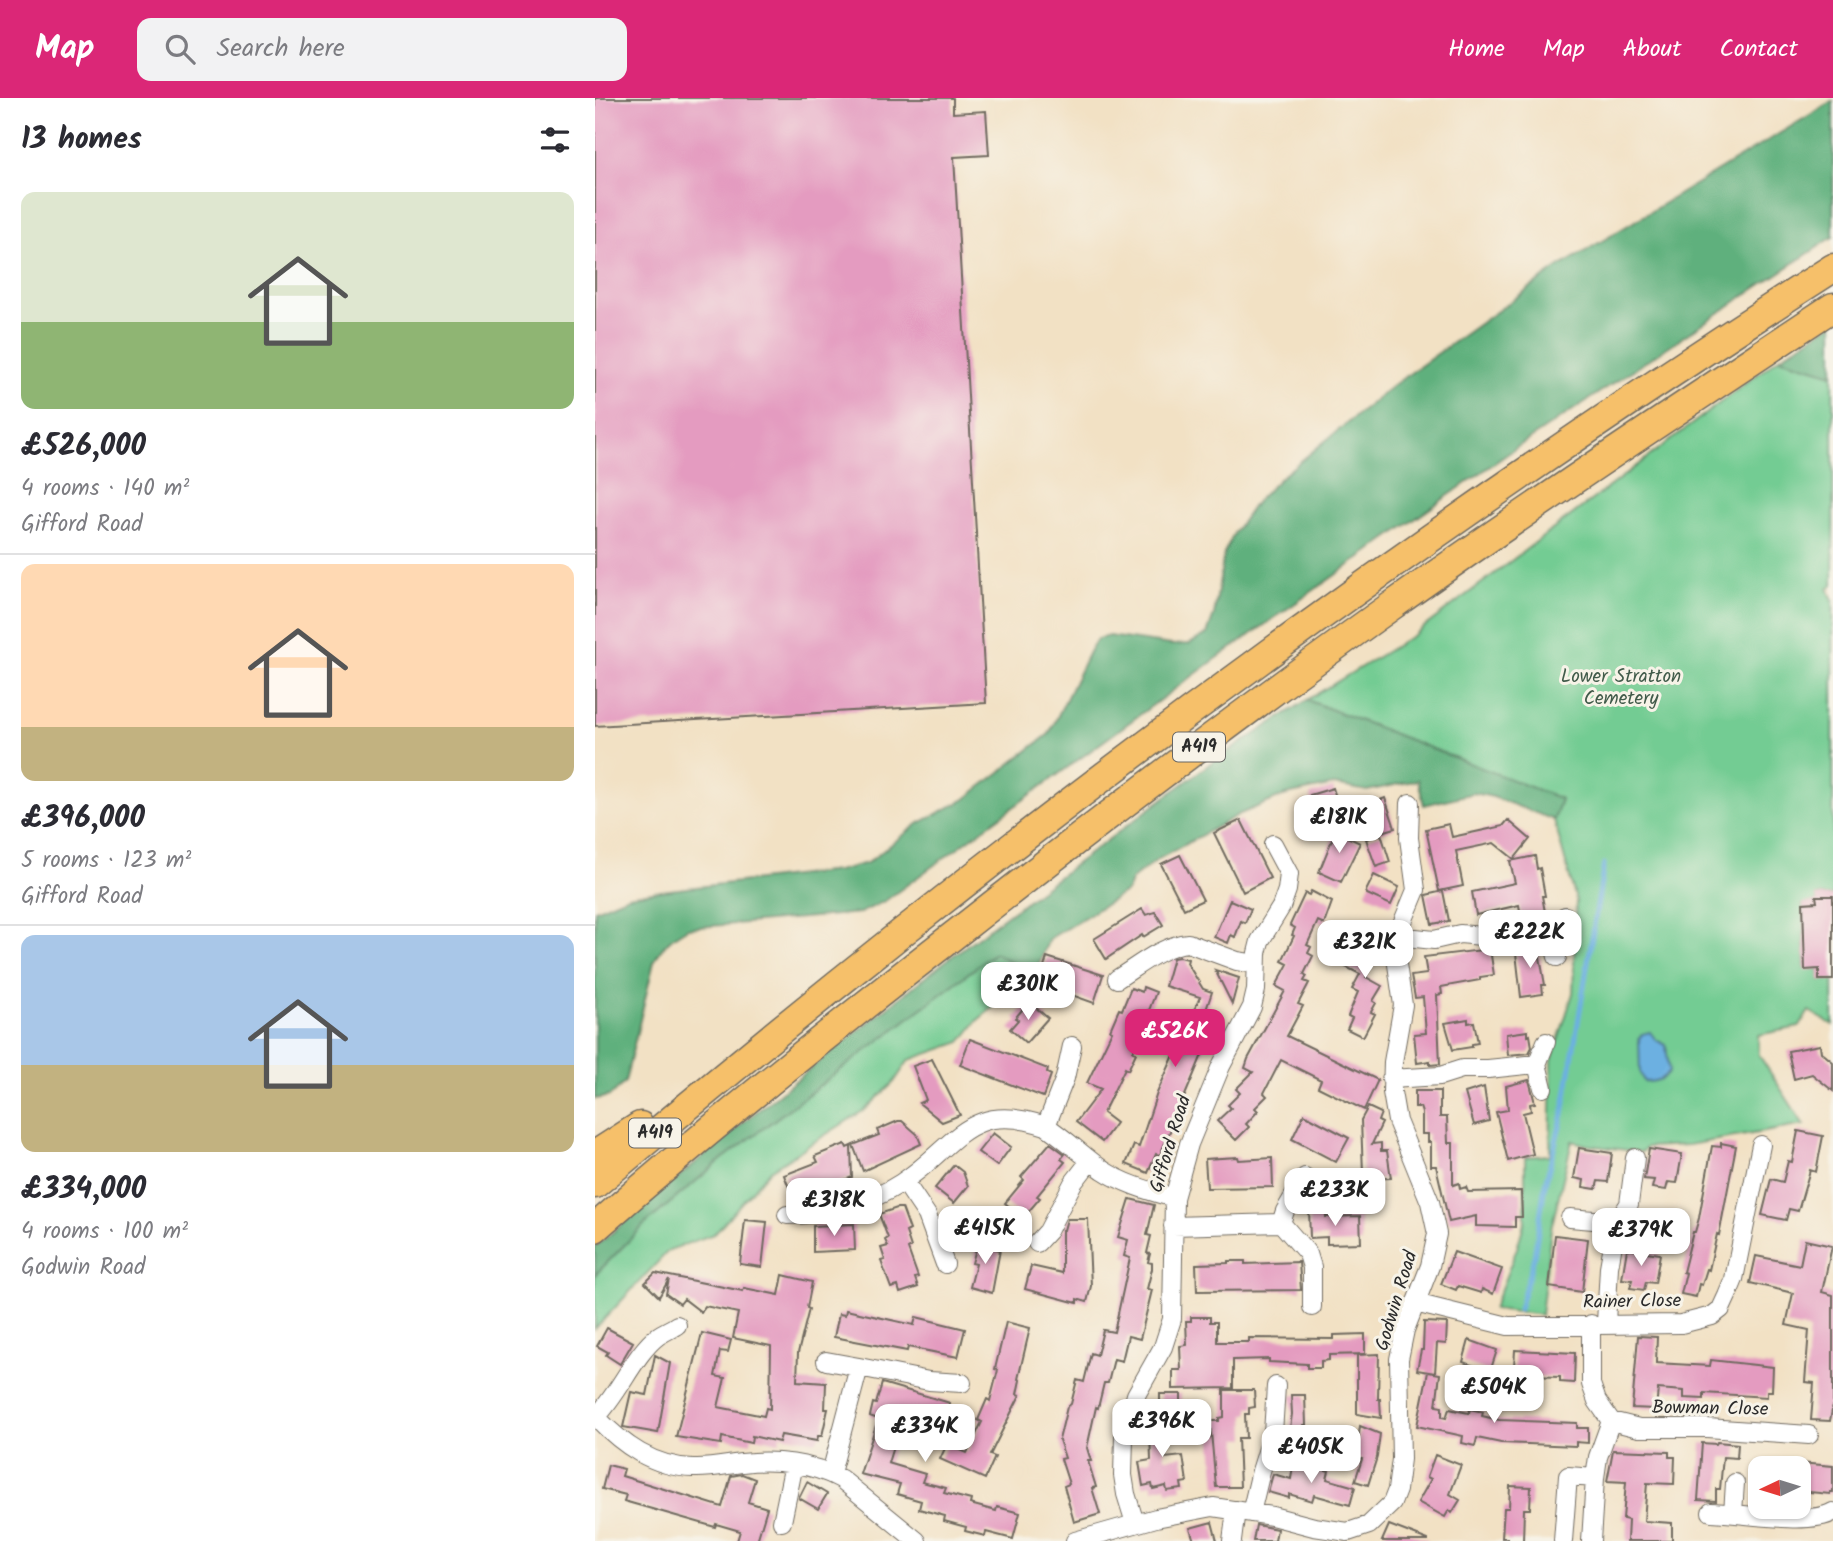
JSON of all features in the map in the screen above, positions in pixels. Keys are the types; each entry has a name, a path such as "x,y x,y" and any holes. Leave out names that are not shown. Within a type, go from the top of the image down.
{"highway":[{"name":"A419","path":"595,1184 716,1082 1082,792 1260,659 1553,453 1833,268"},
{"name":"A419","path":"595,1228 836,1028 1145,787 1388,608 1653,426 1833,307"},
{"name":"A419","path":"595,1155 673,1105 716,1082"}],"street":[{"name":"Godwin Road","path":"1075,1541 1135,1523 1213,1507 1360,1535 1392,1503 1397,1490 1401,1459 1399,1359 1415,1303 1430,1266 1437,1234 1430,1202 1397,1121 1391,1079 1403,1004 1395,962 1397,936 1416,890 1409,838 1410,803"},
{"name":"Gifford Road","path":"1135,1523 1123,1475 1123,1437 1136,1395 1163,1347 1172,1319 1174,1198 1199,1115 1252,1007 1260,941 1282,906 1289,881 1289,874 1273,844"},
{"path":"1557,957 1552,936 1565,916"},
{"path":"1397,936 1434,940 1460,933 1482,936 1523,932 1552,936"},
{"path":"1117,979 1181,943 1188,943 1237,961 1256,964"},
{"path":"1543,1088 1537,1064 1546,1042"},
{"path":"1046,1126 1065,1078 1072,1046"},
{"path":"1391,1079 1440,1076 1462,1069 1537,1064"},
{"path":"787,1215 818,1212 883,1193 905,1181 948,1142 978,1123 1000,1119 1020,1119 1046,1126 1106,1172 1138,1187 1174,1198"},
{"name":"Rainer Close","path":"1415,1303 1507,1326 1681,1324 1707,1318 1721,1309 1734,1279 1761,1145"},
{"path":"1591,1541 1598,1457 1611,1421 1593,1394 1591,1373 1617,1222 1629,1204 1635,1158"},
{"path":"1037,1243 1048,1231 1073,1183 1090,1161"},
{"path":"1281,1223 1285,1210 1305,1177"},
{"path":"905,1181 927,1216 945,1265"},
{"path":"1570,1218 1664,1229"},
{"path":"1173,1226 1281,1223"},
{"path":"1281,1223 1308,1254 1312,1307"},
{"path":"677,1325 656,1337 596,1417 617,1438 632,1449 666,1463 695,1468 744,1462 794,1464 831,1474 841,1479 917,1541"},
{"path":"826,1361 929,1381 963,1383"},
{"path":"831,1474 859,1367"},
{"path":"1232,1541 1261,1471 1273,1433 1276,1386"},
{"name":"Bowman Close","path":"1611,1421 1639,1428 1721,1429 1809,1435"},
{"path":"782,1522 794,1464"},
{"path":"1563,1541 1567,1476 1595,1478"},
{"path":"1733,1513 1735,1483"},
{"path":"1711,1512 1802,1518 1820,1518 1833,1512"}],"green space":[{"path":"1833,101 1833,237 1516,448 1216,659 885,901 860,913 688,928 677,935 664,946 654,962 625,1082 610,1096 595,1099 595,910 628,896 837,871 867,863 919,823 964,800 1049,734 1097,639 1109,636 1172,645 1189,644 1207,634 1214,615 1224,553 1255,503 1280,478 1395,384 1559,267"},
{"path":"1833,323 1833,374 1779,358"},
{"name":"Lower Stratton Cemetery","path":"1779,358 1833,374 1833,585 1828,588 1833,601 1833,896 1817,896 1817,902 1803,904 1805,969 1819,969 1820,980 1833,980 1833,1025 1809,1011 1799,1027 1758,1035 1759,1055 1804,1125 1688,1145 1647,1147 1642,1152 1572,1141 1551,1229 1541,1315 1493,1309 1525,1220 1525,1157 1550,1155 1552,1060 1573,993 1576,900 1554,820 1561,799 1307,700 1412,636"},
{"path":"1307,700 1561,799 1554,820 1493,797 1474,793 1424,805 1418,780 1367,791 1334,785 1286,795 1240,814 1157,860 1132,879 1127,891 1049,939 1034,976 995,953 721,1160 644,1225 595,1275 595,1247 750,1117 943,963 1208,765"},
{"path":"995,953 1034,976 1029,999 1011,993 979,1019 961,1042 909,1060 894,1082 866,1109 770,1170 714,1234 669,1250 595,1329 595,1275 644,1225 721,1160"}],"water":[{"path":"1650,1032 1656,1040 1666,1045 1669,1072 1658,1080 1644,1082 1640,1073 1639,1039 1642,1034"}],"building":[{"path":"595,98 953,98 953,113 986,111 989,155 954,157 986,703 595,726"},
{"path":"1333,788 1340,818 1324,823 1322,818 1317,819 1310,795"},
{"path":"1385,798 1395,828 1379,833 1369,804"},
{"path":"1241,820 1270,878 1243,892 1214,833"},
{"path":"1340,820 1345,836 1360,843 1341,882 1319,872"},
{"path":"1508,820 1530,839 1514,859 1494,843 1456,851 1463,886 1439,891 1426,829 1449,824 1452,837 1503,826"},
{"path":"1381,834 1390,862 1376,867 1366,839"},
{"path":"1180,855 1203,900 1184,909 1161,864"},
{"path":"1535,856 1545,896 1542,896 1545,912 1521,916 1519,905 1476,915 1472,892 1515,883 1510,861"},
{"path":"1374,875 1399,887 1391,905 1367,894"},
{"path":"1311,891 1332,902 1324,924 1318,921 1307,945 1311,947 1308,953 1313,956 1304,974 1307,976 1304,981 1309,983 1298,1004 1303,1006 1287,1036 1378,1080 1364,1110 1318,1087 1321,1080 1281,1060 1264,1093 1267,1096 1255,1108 1258,1111 1246,1124 1249,1127 1236,1140 1217,1121 1231,1108 1228,1105 1240,1093 1236,1089 1253,1072 1245,1068 1248,1059 1285,991 1276,986 1288,964 1282,961 1294,936 1292,935 1295,928 1290,925 1305,893 1309,895"},
{"path":"1443,891 1449,921 1432,924 1426,895"},
{"path":"1816,896 1833,896 1833,980 1819,980 1819,969 1805,970 1803,903 1817,902"},
{"path":"1230,900 1251,909 1245,923 1241,921 1235,937 1231,935 1228,943 1214,937"},
{"path":"1142,909 1146,915 1155,912 1163,925 1143,937 1142,935 1106,959 1094,939"},
{"path":"1372,923 1387,931 1366,977 1382,986 1373,1001 1376,1003 1371,1012 1375,1014 1363,1037 1347,1029 1352,1018 1348,1016 1358,992 1352,989 1360,974 1346,967"},
{"path":"1515,944 1538,946 1545,985 1542,985 1543,994 1521,997"},
{"path":"1490,949 1494,975 1441,987 1442,994 1437,995 1440,1064 1430,1065 1430,1061 1417,1063 1414,1034 1426,1033 1423,997 1415,998 1411,976 1427,974 1424,957"},
{"path":"1047,957 1103,975 1094,1003 1066,993 1068,988 1041,978"},
{"path":"1173,958 1188,959 1187,963 1203,989 1212,992 1203,1019 1215,1024 1160,1155 1156,1154 1148,1173 1126,1164 1134,1145 1139,1147 1157,1093 1200,997 1165,986"},
{"path":"1215,970 1239,978 1232,1004"},
{"path":"1143,987 1156,992 1133,1052 1136,1053 1128,1070 1125,1068 1103,1113 1116,1123 1102,1142 1076,1122 1101,1089 1087,1083 1112,1031 1110,1030 1119,1009 1122,1010 1131,988 1142,992"},
{"path":"1029,1002 1048,1018 1026,1043 1010,1029 1018,1020 1015,1018"},
{"path":"1468,1019 1468,1023 1474,1022 1478,1043 1472,1044 1472,1047 1453,1050 1445,1023"},
{"path":"1528,1031 1532,1047 1529,1053 1508,1055 1506,1034"},
{"path":"970,1039 1048,1069 1047,1073 1051,1075 1043,1097 960,1065"},
{"path":"1820,1045 1821,1052 1833,1062 1833,1091 1812,1074 1794,1079 1788,1051"},
{"path":"932,1059 960,1115 942,1122 919,1103 926,1100 913,1066"},
{"path":"1529,1080 1535,1103 1530,1104 1531,1111 1523,1113 1533,1154 1508,1161 1496,1112 1508,1110 1506,1086"},
{"path":"1484,1087 1489,1121 1474,1125 1465,1093"},
{"path":"1415,1091 1440,1091 1440,1117 1447,1117 1448,1143 1453,1143 1453,1185 1459,1183 1460,1189 1466,1187 1468,1192 1521,1191 1522,1217 1515,1217 1515,1227 1476,1226 1476,1216 1449,1222 1436,1166 1431,1166 1431,1142 1428,1142 1428,1134 1422,1134 1422,1113 1420,1107 1415,1107"},
{"path":"1368,1107 1381,1113 1378,1121 1382,1123 1372,1144 1381,1143 1381,1151 1387,1151 1391,1178 1367,1179 1367,1172 1363,1173 1361,1120"},
{"path":"1304,1114 1349,1138 1336,1162 1292,1139"},
{"path":"902,1121 917,1134 921,1144 863,1171 853,1145 879,1135 877,1130"},
{"path":"1798,1131 1823,1136 1816,1172 1810,1170 1798,1211 1789,1209 1786,1220 1762,1215 1771,1179 1783,1182 1788,1161 1792,1162"},
{"path":"993,1133 1011,1147 997,1166 978,1152"},
{"path":"1050,1143 1065,1154 1061,1159 1065,1162 1023,1218 1005,1203 1024,1180 1021,1177"},
{"path":"1721,1143 1736,1146 1719,1235 1717,1234 1709,1270 1707,1269 1702,1285 1699,1284 1696,1297 1681,1294 1686,1273 1683,1272 1699,1218 1712,1146 1721,1147"},
{"path":"845,1144 847,1148 851,1146 852,1177 804,1197 802,1191 792,1195 784,1175 818,1162 815,1156"},
{"path":"1579,1148 1612,1153 1608,1182 1598,1181 1596,1189 1583,1187 1584,1180 1574,1178"},
{"path":"1649,1149 1682,1154 1677,1183 1668,1182 1666,1190 1652,1188 1654,1180 1644,1179"},
{"path":"1238,1157 1239,1160 1272,1158 1273,1187 1207,1188 1205,1159"},
{"path":"954,1165 963,1172 968,1186 954,1203 935,1188"},
{"path":"1130,1199 1154,1205 1147,1235 1151,1236 1147,1253 1150,1254 1148,1262 1152,1263 1152,1269 1147,1289 1152,1290 1140,1339 1128,1336 1122,1361 1114,1359 1108,1383 1104,1383 1098,1408 1096,1407 1087,1448 1096,1487 1092,1488 1100,1514 1074,1522 1064,1486 1069,1484 1061,1459 1065,1458 1059,1440 1077,1380 1084,1382 1091,1353 1097,1355 1103,1330 1114,1332 1130,1258 1124,1256 1128,1240 1118,1237"},
{"path":"902,1208 910,1230 906,1232 911,1247 908,1249 918,1277 915,1278 918,1287 900,1293 898,1286 891,1288 881,1261 885,1260 881,1248 888,1246 885,1240 888,1238 879,1214"},
{"path":"1309,1209 1326,1209 1326,1217 1360,1216 1361,1243 1327,1244 1327,1237 1310,1238"},
{"path":"1067,1219 1088,1219 1091,1286 1087,1302 1077,1299 1077,1303 1025,1289 1031,1266 1062,1273 1062,1230"},
{"path":"745,1220 767,1222 762,1267 740,1264"},
{"path":"854,1224 855,1250 813,1252 813,1226"},
{"path":"982,1227 988,1247 1000,1250 992,1293 970,1287 976,1264 972,1263"},
{"path":"1555,1235 1588,1239 1582,1292 1549,1287"},
{"path":"1805,1240 1832,1246 1822,1292 1833,1295 1833,1405 1830,1421 1811,1420 1814,1383 1805,1382 1809,1330 1786,1325 1793,1293 1750,1283 1756,1256 1800,1265"},
{"path":"1627,1249 1660,1254 1655,1283 1646,1282 1644,1290 1630,1288 1632,1280 1622,1279"},
{"path":"1454,1252 1502,1269 1493,1294 1482,1289 1481,1293 1458,1286 1456,1290 1441,1284"},
{"path":"1245,1261 1245,1264 1299,1262 1301,1290 1197,1291 1196,1264"},
{"path":"655,1273 743,1291 744,1288 779,1295 783,1275 812,1282 809,1309 798,1353 797,1381 826,1383 825,1409 828,1409 822,1436 818,1436 817,1441 781,1435 779,1442 752,1436 751,1443 722,1437 721,1444 676,1437 702,1333 731,1340 728,1352 720,1351 715,1376 725,1378 718,1407 764,1416 766,1408 770,1409 771,1346 733,1338 738,1313 705,1306 701,1312 684,1299 680,1304 666,1294 669,1279 659,1297 645,1283"},
{"path":"846,1310 914,1325 916,1317 965,1329 958,1357 908,1347 907,1351 834,1337 839,1314 845,1315"},
{"path":"1191,1317 1210,1317 1210,1322 1217,1322 1217,1342 1249,1342 1249,1338 1334,1339 1334,1335 1365,1334 1365,1354 1329,1355 1329,1360 1321,1361 1321,1368 1307,1368 1307,1364 1269,1362 1269,1359 1233,1360 1233,1388 1173,1389 1173,1370 1181,1370 1180,1346 1187,1345 1186,1321 1191,1321"},
{"path":"1006,1322 1030,1328 1018,1379 1017,1394 1020,1395 990,1455 995,1457 985,1479 940,1459 947,1444 967,1453 982,1422 978,1420 987,1399 990,1401"},
{"path":"1424,1322 1447,1323 1446,1344 1437,1343 1435,1373 1417,1370 1423,1350"},
{"path":"607,1328 633,1342 620,1364 597,1346"},
{"path":"1638,1336 1657,1337 1656,1363 1710,1366 1711,1360 1773,1367 1772,1391 1767,1391 1767,1397 1704,1393 1704,1399 1684,1398 1684,1391 1658,1389 1656,1409 1632,1408"},
{"path":"1469,1340 1497,1350 1490,1372 1463,1362"},
{"path":"1515,1350 1575,1353 1574,1383 1560,1382 1560,1377 1529,1376 1529,1384 1513,1383"},
{"path":"1379,1354 1378,1399 1381,1418 1357,1414 1357,1355"},
{"path":"655,1355 670,1363 658,1433 623,1427 631,1392 647,1395"},
{"path":"1428,1372 1440,1374 1436,1406 1442,1407 1442,1417 1446,1418 1449,1409 1469,1413 1470,1409 1483,1412 1482,1416 1499,1420 1577,1423 1577,1428 1588,1428 1588,1443 1576,1442 1576,1446 1501,1443 1477,1438 1475,1446 1462,1443 1463,1436 1417,1426"},
{"path":"882,1383 950,1403 944,1428 902,1417 888,1463 925,1474 922,1482 946,1488 944,1493 971,1500 970,1504 996,1511 997,1507 1020,1513 1013,1539 986,1532 985,1536 965,1531 966,1527 944,1521 945,1516 919,1509 921,1501 897,1494 900,1484 860,1474 878,1419 870,1416"},
{"path":"1224,1390 1254,1390 1255,1407 1249,1408 1249,1414 1245,1414 1246,1438 1238,1438 1240,1487 1216,1487 1210,1421 1219,1421 1219,1418 1224,1417"},
{"path":"1160,1394 1181,1394 1181,1412 1160,1413"},
{"path":"1291,1395 1305,1395 1306,1425 1300,1452 1287,1450 1292,1414"},
{"path":"1169,1415 1169,1429 1165,1429 1165,1458 1183,1456 1187,1482 1181,1483 1182,1489 1167,1491 1166,1486 1153,1489 1152,1484 1143,1486 1139,1462 1151,1460 1150,1432 1146,1432 1145,1416"},
{"path":"1360,1426 1380,1434 1377,1457 1368,1485 1355,1481 1362,1459 1356,1458"},
{"path":"1702,1443 1738,1444 1737,1458 1723,1457 1716,1501 1698,1500"},
{"path":"1613,1450 1669,1452 1669,1457 1675,1457 1674,1484 1647,1483 1644,1521 1672,1523 1672,1541 1627,1541 1628,1520 1623,1519 1626,1482 1607,1481"},
{"path":"1435,1455 1461,1465 1450,1494 1460,1500 1452,1513 1449,1510 1445,1517 1418,1502 1431,1479 1427,1477"},
{"path":"1294,1460 1329,1471 1327,1479 1355,1487 1350,1505 1314,1495 1312,1501 1289,1494 1289,1498 1268,1492 1273,1474 1291,1479"},
{"path":"1811,1464 1833,1466 1833,1492 1811,1492"},
{"path":"608,1465 624,1469 622,1476 722,1507 731,1476 742,1474 755,1479 748,1502 767,1508 757,1541 737,1541 740,1531 716,1524 715,1527 624,1501 626,1495 602,1489"},
{"path":"807,1482 827,1494 818,1509 799,1498"},
{"path":"1510,1486 1531,1487 1530,1509 1524,1509 1523,1541 1507,1541 1507,1538 1502,1538 1504,1508 1509,1508"},
{"path":"1212,1522 1217,1541 1194,1541 1190,1528"},
{"path":"1256,1525 1277,1529 1275,1541 1253,1541"},
{"path":"1389,1525 1428,1540 1428,1541 1382,1541"}],"waterway":[{"path":"1519,1309 1534,1257 1545,1184 1563,1114 1604,864"}]}
